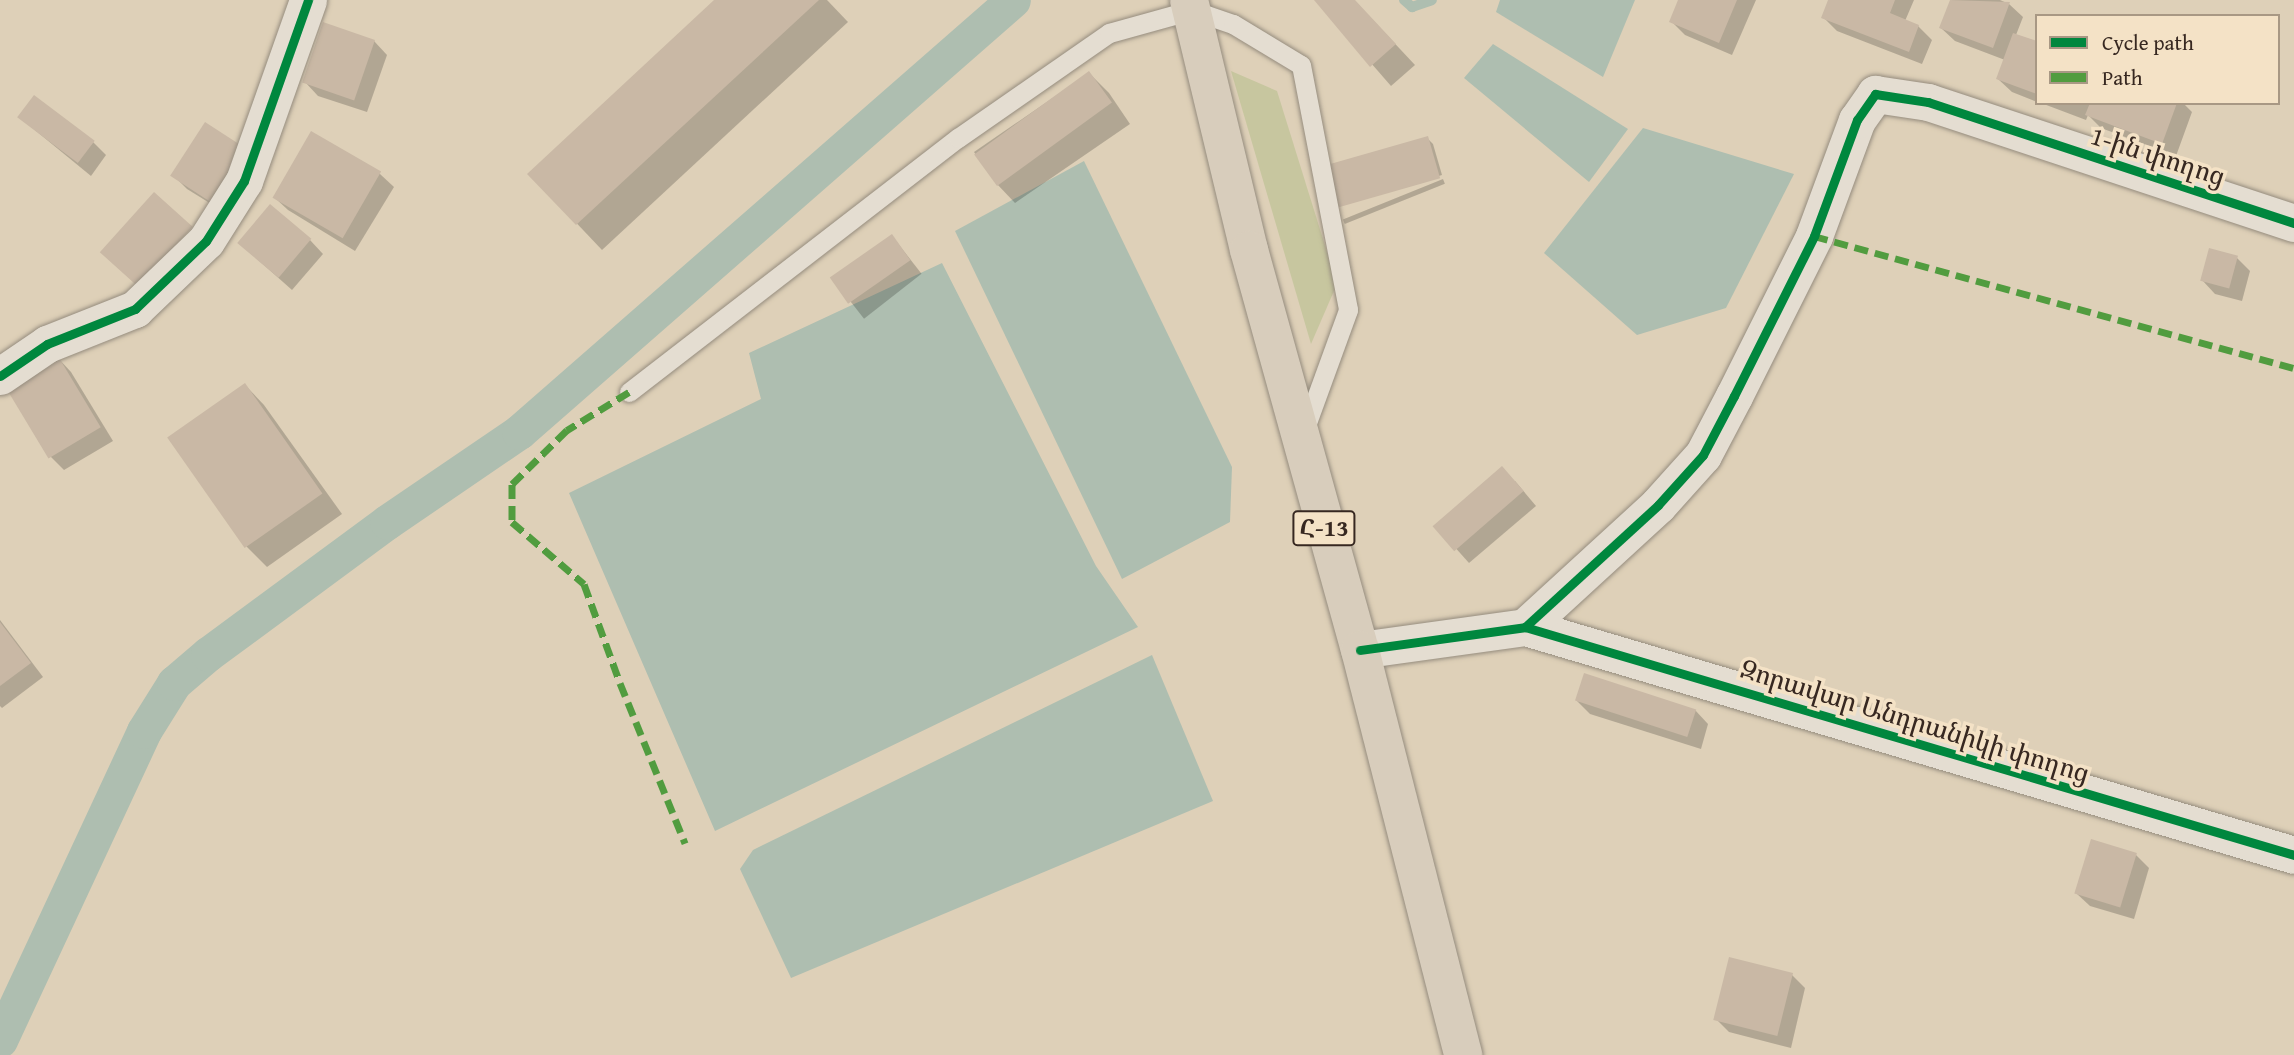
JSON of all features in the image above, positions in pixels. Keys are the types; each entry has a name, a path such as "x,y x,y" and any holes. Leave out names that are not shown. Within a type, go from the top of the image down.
{"main road":[{"name":"Հ-13","path":"1190,5 1249,250 1300,442 1360,650 1463,1055"}],"street":[{"path":"0,376 47,344 135,309 206,241 244,181 307,0"},
{"name":"1-ին փողոց","path":"1525,627 1658,505 1703,454 1814,236 1857,120 1875,94 1928,102 2294,223"},
{"path":"1360,650 1525,627"},
{"name":"Զորավար Անդրանիկի փողոց","path":"1525,627 2294,855"}],"lane":[{"path":"629,392 958,138 1109,33 1190,5 1233,24 1301,65 1348,310 1300,442"}],"green space":[{"path":"1231,71 1277,91 1337,284 1311,344"}],"shaded area":[{"path":"1500,0 1635,0 1603,77 1496,12"},
{"path":"1493,44 1628,129 1589,182 1464,78"},
{"path":"1643,128 1794,174 1726,308 1637,335 1544,253"},
{"path":"1084,161 1232,467 1230,522 1122,579 955,231"},
{"path":"942,263 1096,566 1138,627 715,831 569,493 761,399 749,353"},
{"path":"1152,655 1213,801 791,978 740,869 753,850"}],"building":[{"path":"714,0 819,0 576,225 527,174"},
{"path":"1314,0 1355,0 1396,44 1370,67"},
{"path":"1678,0 1737,0 1719,43 1669,22"},
{"path":"1828,0 1895,0 1890,13 1919,25 1909,52 1821,18"},
{"path":"1950,0 2010,2 1993,48 1939,28"},
{"path":"323,22 375,40 354,100 302,83"},
{"path":"2013,33 2035,40 2035,93 1996,79"},
{"path":"1089,71 1112,103 997,186 974,154"},
{"path":"34,95 95,141 78,163 17,117"},
{"path":"2089,105 2176,105 2162,144 2085,115"},
{"path":"205,122 248,150 213,203 170,176"},
{"path":"311,131 381,172 343,238 272,198"},
{"path":"1428,136 1440,178 1335,208 1323,166"},
{"path":"154,192 193,227 138,287 100,252"},
{"path":"270,204 311,239 279,278 237,243"},
{"path":"892,234 910,260 848,304 830,278"},
{"path":"2209,248 2238,256 2229,289 2200,281"},
{"path":"58,356 101,427 48,459 6,387"},
{"path":"245,383 322,494 245,548 167,437"},
{"path":"1502,466 1524,491 1454,551 1433,526"},
{"path":"0,622 31,663 0,686"},
{"path":"1584,673 1696,709 1687,737 1575,701"},
{"path":"2091,839 2137,853 2120,908 2074,894"},
{"path":"1729,957 1793,973 1777,1036 1713,1020"}],"waterway":[{"path":"0,1040 144,731 174,683 208,654 387,522 519,432 1013,0"},
{"path":"1404,0 1412,7 1432,0"}],"marked path":[{"path":"1814,236 2294,368"},
{"path":"629,392 567,430 512,484 512,522 584,584 620,683 685,843"}],"cycle path":[{"path":"0,376 47,344 135,309 206,241 244,181 308,0"},
{"path":"1360,650 1525,627 1658,505 1703,455 1814,236 1857,120 1875,94 1928,102 2294,223"},
{"path":"1525,627 2294,855"}]}
